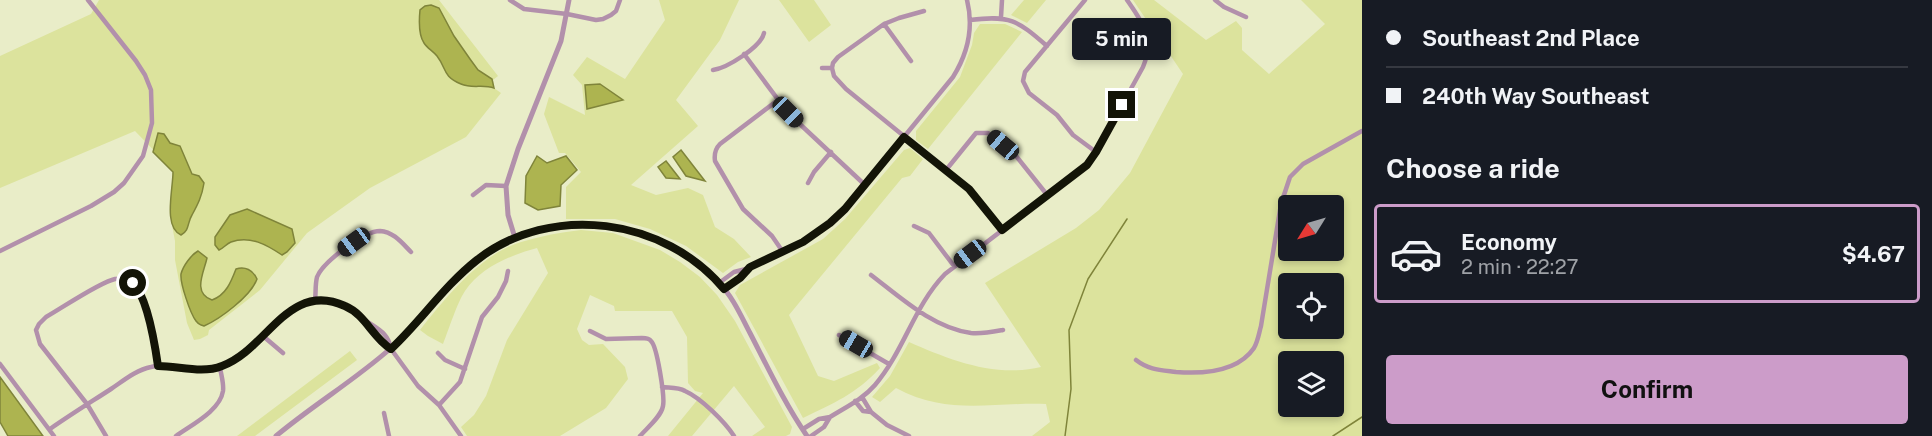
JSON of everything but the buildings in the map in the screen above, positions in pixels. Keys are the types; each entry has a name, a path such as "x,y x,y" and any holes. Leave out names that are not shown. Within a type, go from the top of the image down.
{"street":[{"path":"0,251 108,196 124,183 143,156 152,123 151,90 136,61 88,0"},
{"path":"510,0 524,9 596,20 603,20 616,11 620,0"},
{"path":"515,238 508,215 506,186 518,149 561,41 569,0"},
{"path":"719,283 734,272 803,242 830,223 865,184 958,70 967,49 970,20 967,0"},
{"path":"1001,17 1002,0"},
{"path":"1085,0 1025,72 1024,85 1029,93 1057,115 1073,135 1096,152"},
{"path":"805,434 819,419 830,417 862,397 876,384 933,287 954,266 1081,170 1096,152 1143,67 1147,55 1148,41 1143,22 1127,0"},
{"path":"1215,0 1224,8 1246,17"},
{"path":"831,68 838,57 884,24 924,11"},
{"path":"970,20 1001,17 1020,24 1047,46"},
{"path":"884,24 911,61"},
{"path":"713,70 724,67 744,54 760,40 764,33"},
{"path":"744,54 792,117 865,184"},
{"path":"822,68 831,68"},
{"path":"831,68 834,76 846,89 969,189 1002,230"},
{"path":"778,100 720,144 715,152 715,161 743,209 772,236 783,252"},
{"path":"1136,360 1152,370 1205,373 1226,368 1253,349 1261,326 1281,204 1290,177 1303,164 1362,130"},
{"path":"946,170 973,137 980,132 990,134 1016,156 1048,196"},
{"path":"808,183 831,152"},
{"path":"473,195 486,185 506,186"},
{"path":"276,436 303,413 391,349 465,270 496,248 515,238 539,230 566,225 611,226 633,231 657,239 705,268 724,289 736,307 805,434"},
{"path":"914,226 929,233 954,266"},
{"path":"315,301 317,278 321,271 331,260 364,236 373,232 387,233 399,240 411,252"},
{"path":"724,289 740,278 750,267"},
{"path":"439,405 455,389 465,369 482,317 498,297 508,271"},
{"path":"871,275 919,311 949,327 979,333 1003,330"},
{"path":"106,436 87,404 40,344 36,330 39,324 46,317 105,283 116,279 129,280 137,287 143,300 154,340 158,366"},
{"path":"50,429 134,374 150,367 176,366 197,370 220,367 242,354 293,308 327,300 344,305 366,321 368,328 381,343 391,349 418,386 439,405 459,436"},
{"path":"590,332 606,339 651,340 655,348 664,403 662,410 640,436"},
{"path":"839,335 889,364"},
{"path":"263,336 283,353"},
{"path":"438,353 445,360 465,369"},
{"path":"0,364 54,436"},
{"path":"176,436 209,412 219,401 222,391 220,367"},
{"path":"662,387 682,389 691,394 720,418 732,435"},
{"path":"862,397 871,412 887,425 909,436"},
{"path":"855,401 863,411 871,412"},
{"path":"384,413 389,436"},
{"path":"805,434 824,427 830,417"}],"shaded area":[{"path":"99,0 439,0 498,76 493,80 494,88 501,93 466,137 370,188 307,233 260,290 209,330 208,335 194,340 187,323 175,260 175,241 170,215 173,170 135,131 0,188 0,56 91,14"},
{"path":"659,0 739,0 720,40 676,100 698,126 631,185 656,195 688,188 703,195 715,227 734,239 751,257 738,262 723,273 686,246 650,229 615,219 566,219 566,187 581,172 565,153 559,153 544,114 549,97 585,115 582,85 573,75 587,57 625,79 665,20"},
{"path":"779,0 814,0 831,25 809,42"},
{"path":"1024,0 1046,0 1027,23 1011,15"},
{"path":"1133,0 1154,0 1206,40 1236,21 1242,28 1242,50 1269,74 1325,24 1301,0 1362,0 1362,436 1032,436 1050,422 1046,404 952,405 915,397 896,388 880,402 872,397 890,376 909,342 957,361 990,369 1024,370 1041,367 985,283 1076,228 1099,210 1130,173 1183,74"},
{"path":"431,5 439,8 454,36 478,70 492,79 494,88 465,85 455,81 448,75 437,56 425,45 419,22 420,10"},
{"path":"980,24 1005,24 1022,32 928,149 916,140 916,131 960,77 974,33"},
{"path":"600,84 623,100 587,109 585,85"},
{"path":"158,133 164,134 170,143 180,146 192,174 199,176 204,183 200,200 187,229 181,235 175,231 172,224 170,207 173,172 153,152"},
{"path":"910,148 923,159 910,176 902,178 789,315 818,376 834,381 877,363 880,368 853,391 803,418 735,293 740,285 823,239 845,219 904,150"},
{"path":"681,150 705,181 686,176 673,157"},
{"path":"537,156 547,163 566,156 577,170 561,185 560,206 538,210 525,203 526,176"},
{"path":"666,161 680,179 666,178 658,167"},
{"path":"247,209 292,229 295,243 282,255 252,240 231,242 219,250 215,245 215,237 230,215"},
{"path":"581,230 613,233 660,250 700,277 717,295 735,321 792,427 790,434 752,436 765,427 734,386 692,436 668,436 703,393 695,391 688,383 687,337 672,311 615,311 614,306 590,295 577,329 582,340 589,345 603,344 625,367 628,379 606,408 560,436 467,436 461,427 474,415 486,396 507,340 548,273 537,248 497,263 479,275 459,302 443,344 420,330 465,278 492,256 521,242 551,234"},
{"path":"198,251 207,258 201,282 202,292 212,300 224,291 236,269 248,270 257,279 254,286 234,306 204,326 199,324 194,317 181,278 185,264"},
{"path":"350,351 357,360 255,436 237,436"},
{"path":"0,377 43,436 8,436 0,422"}],"waterway":[{"path":"1065,436 1071,389 1069,330 1088,279 1127,219"},
{"path":"1333,436 1362,417"}],"route":[{"path":"133,283 143,300 154,340 158,366 176,366 197,370 220,367 242,354 293,308 327,300 344,305 357,313 366,321 368,328 381,343 391,349 455,280 479,259 515,238 556,226 611,226 657,239 705,268 724,289 740,278 750,267 803,242 830,223 845,209 904,137 969,189 1002,230 1087,165 1122,105"}]}
